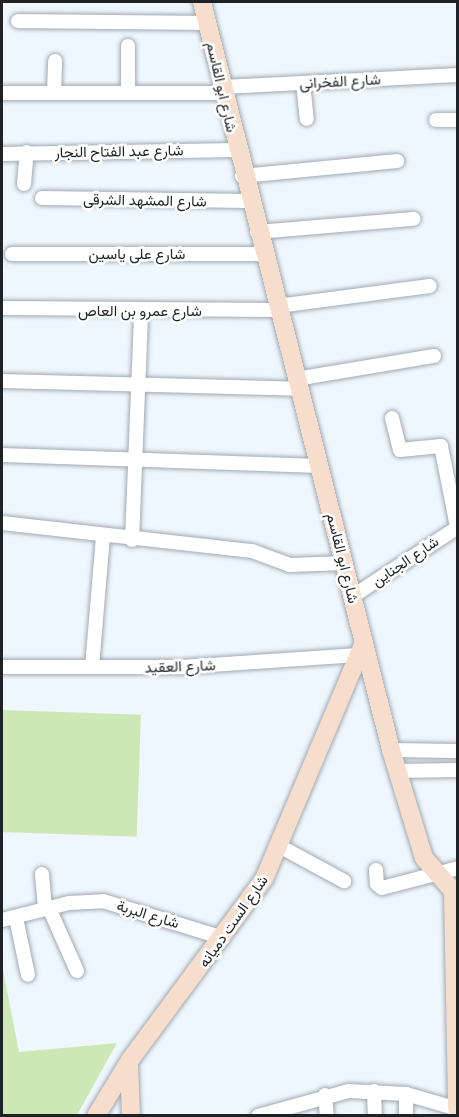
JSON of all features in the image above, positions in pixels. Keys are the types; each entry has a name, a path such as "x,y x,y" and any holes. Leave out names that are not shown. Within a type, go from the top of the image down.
{"street":[{"name":"شارع ابو القاسم","path":"202,2 262,254 279,308 321,466 353,596 362,648 424,858 453,891 457,1109"},
{"path":"18,21 207,23"},
{"path":"128,46 128,93"},
{"path":"54,93 55,62"},
{"name":"شارع الفخرانى","path":"2,93 223,90 303,83 458,75"},
{"path":"303,83 307,119"},
{"path":"436,120 458,120"},
{"name":"شارع عبد الفتاح النجار","path":"2,154 237,150"},
{"path":"24,184 27,152"},
{"path":"243,176 397,161"},
{"name":"شارع المشهد الشرقى","path":"42,198 249,201"},
{"path":"257,232 413,219"},
{"name":"شارع على ياسين","path":"12,254 262,254"},
{"name":"شارع عمرو بن العاص","path":"2,308 141,313 279,308 430,286"},
{"path":"132,540 141,313"},
{"path":"2,381 138,386 298,384 434,356"},
{"path":"392,418 398,450 441,446 457,527"},
{"path":"2,455 134,463 321,466"},
{"path":"2,523 103,537 252,551 290,565 345,563"},
{"name":"شارع الجناين","path":"353,596 457,527"},
{"path":"92,667 103,537"},
{"name":"شارع العقيد","path":"2,668 181,667 362,648"},
{"name":"شارع الست دميانه","path":"96,1116 129,1060 223,938 281,847 362,648"},
{"path":"391,750 458,751"},
{"path":"397,771 458,770"},
{"path":"281,847 344,881"},
{"path":"376,870 380,888 458,868"},
{"path":"42,874 47,908 77,971"},
{"name":"شارع البربة","path":"2,920 86,901 119,904 223,938"},
{"path":"16,918 28,975"},
{"path":"129,1060 131,1116"},
{"path":"258,1116 278,1112 325,1095 374,1090 406,1094 457,1109"},
{"path":"374,1090 375,1116"},
{"path":"406,1094 406,1116"},
{"path":"325,1095 327,1116"}],"green space":[{"path":"2,710 141,715 137,837 2,832"},
{"path":"2,965 19,1052 117,1043 77,1115 2,1115"}]}
